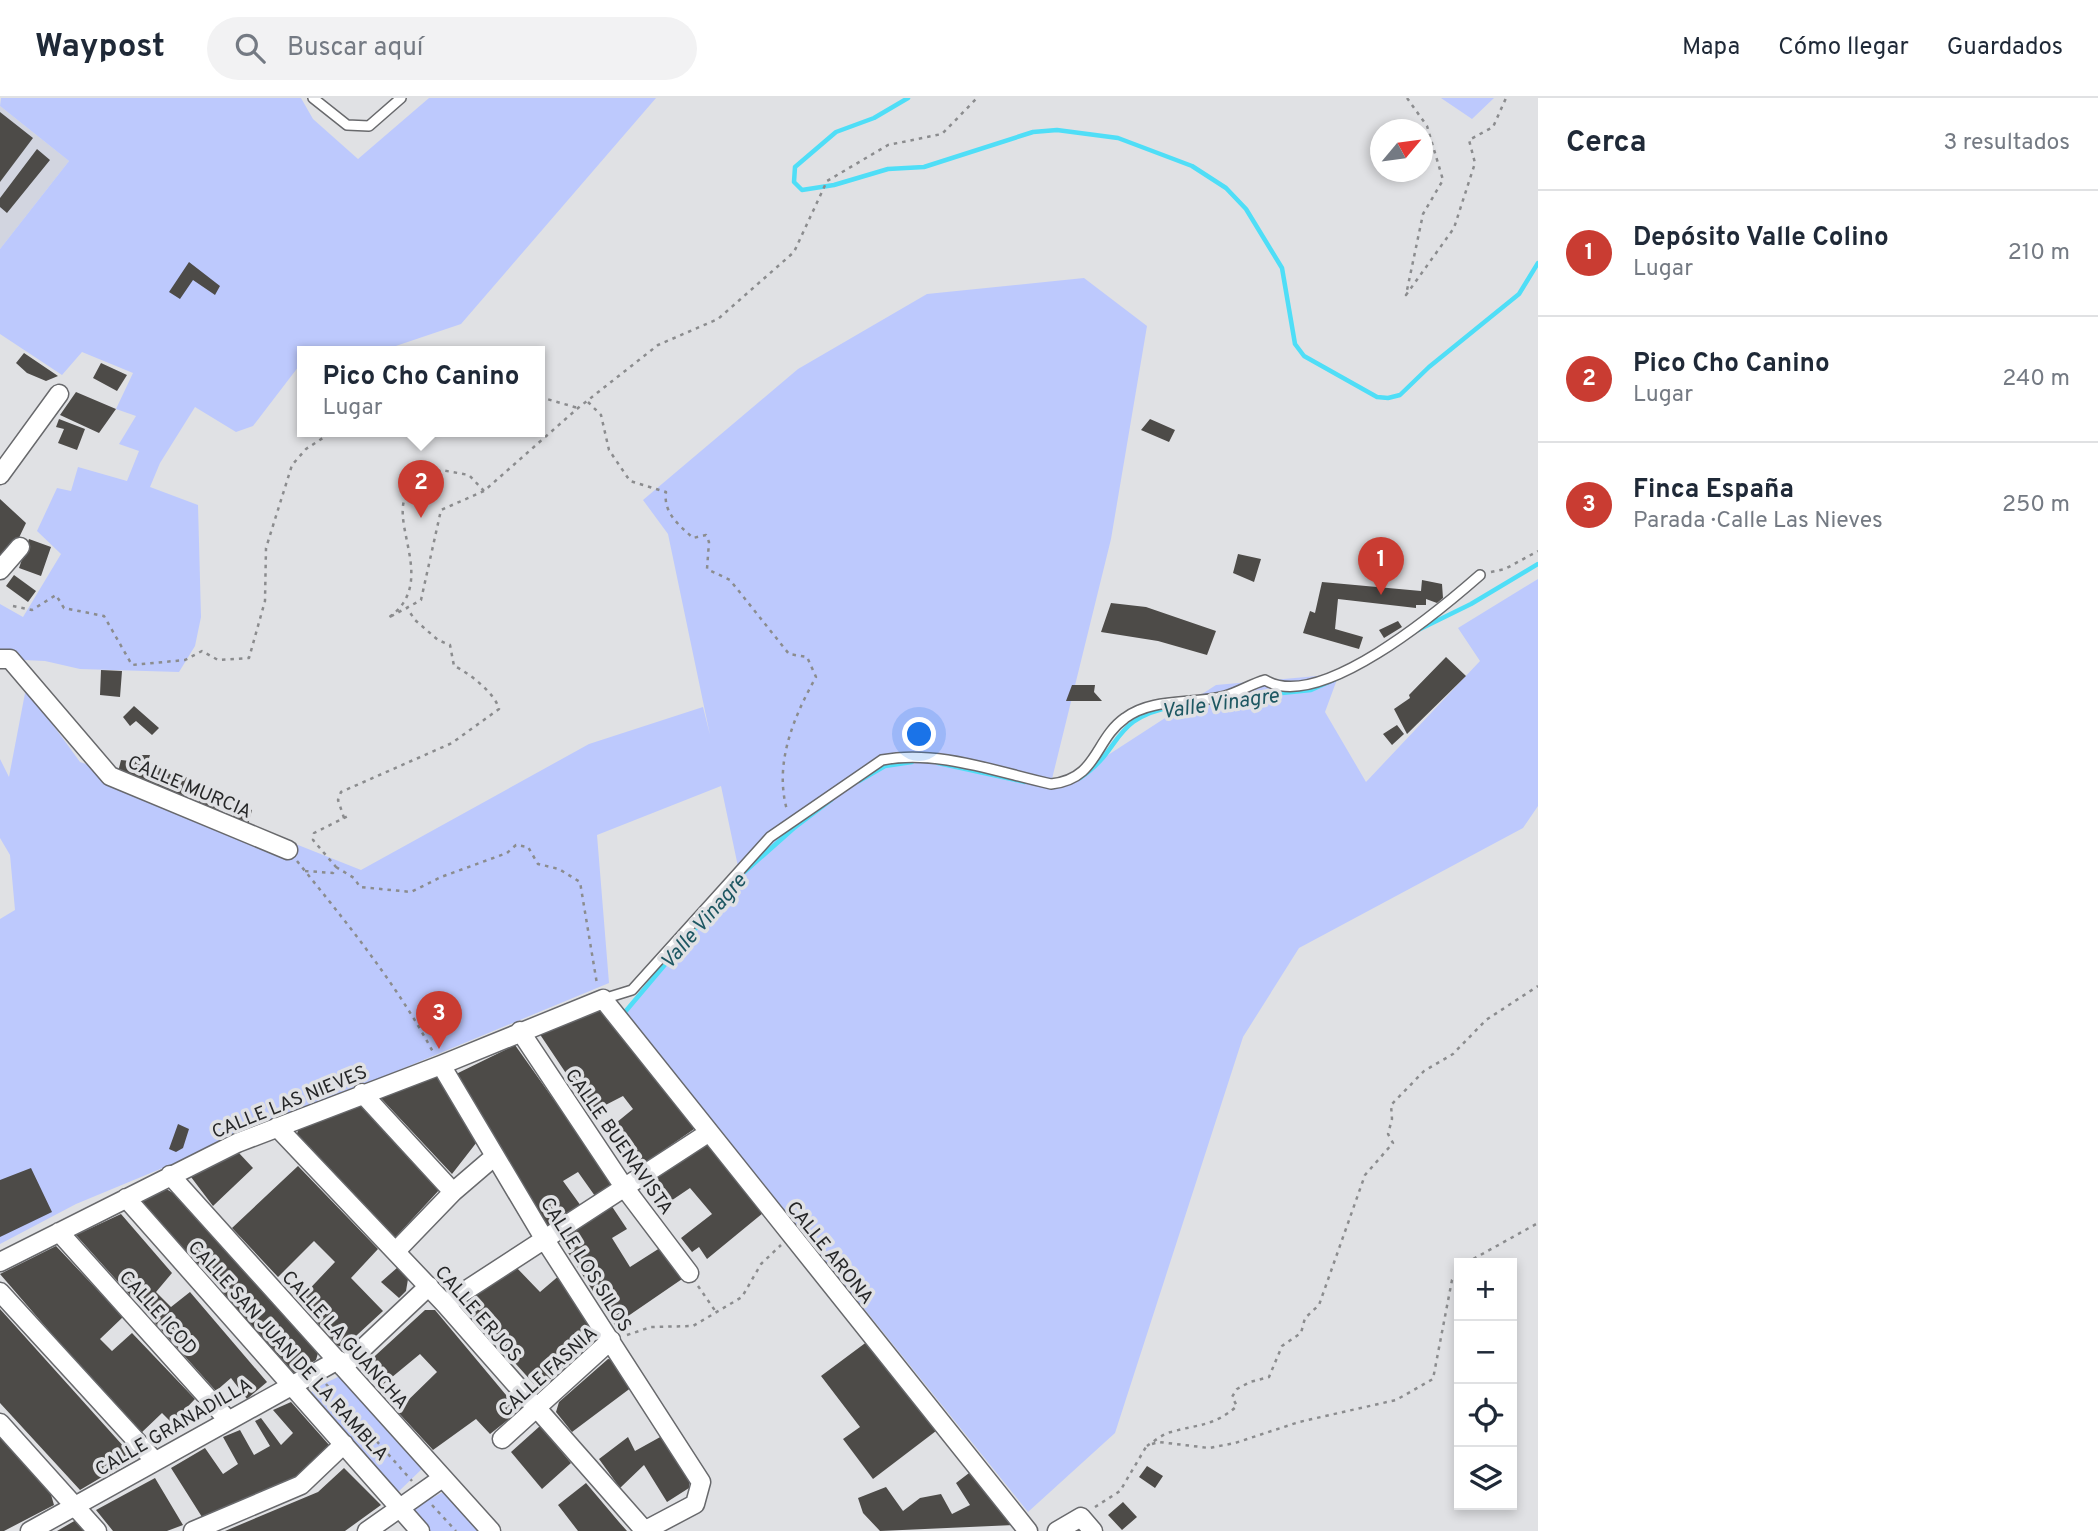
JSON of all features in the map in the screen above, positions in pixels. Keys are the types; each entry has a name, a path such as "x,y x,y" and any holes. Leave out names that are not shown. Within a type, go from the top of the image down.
{"street":[{"path":"0,475 59,394"},
{"path":"0,570 20,547"},
{"name":"CALLE MURCIA","path":"0,659 10,659 110,776 288,850"},
{"name":"CALLE LAS NIEVES","path":"0,1262 170,1175 277,1127 441,1065 603,999"},
{"name":"CALLE ARONA","path":"603,999 1028,1531"},
{"name":"CALLE BUENAVISTA","path":"520,1031 624,1187 689,1273"},
{"name":"CALLE LOS SILOS","path":"441,1065 545,1240 701,1482 695,1504 644,1531"},
{"path":"362,1094 453,1192"},
{"name":"CALLE ERJOS","path":"277,1127 429,1286 644,1531"},
{"path":"445,1304 708,1133"},
{"path":"396,1251 453,1192 495,1156"},
{"name":"CALLE LA GUANCHA","path":"170,1175 441,1479 491,1531"},
{"name":"CALLE SAN JUAN DE LA RAMBLA","path":"125,1198 420,1531"},
{"name":"CALLE ICOD","path":"59,1232 227,1419"},
{"name":"CALLE GRANADILLA","path":"30,1531 290,1384 340,1363 429,1286"},
{"path":"0,1292 154,1460"},
{"name":"CALLE FASNIA","path":"502,1439 611,1340"},
{"path":"0,1423 97,1531"},
{"path":"193,1531 301,1485 344,1444"},
{"path":"367,1531 441,1479"},
{"path":"1057,1531 1081,1517 1093,1531"}],"lane":[{"path":"313,98 347,125 369,126 401,98"},
{"path":"603,999 632,990 736,872 790,820 882,760 900,756 930,758 1051,784 1060,783 1081,773 1126,716 1153,706 1224,696 1265,680 1277,688 1309,685 1339,674 1434,615 1480,575"}],"path":[{"path":"484,491 469,475 441,470 411,487 403,506 412,581 404,607 388,618 421,600 441,510 484,491 578,408 658,345 718,318 794,252 827,181 888,145 942,134 977,98"},
{"path":"1407,98 1427,126 1443,180 1423,214 1406,295 1454,228 1475,163 1469,140 1493,127 1506,98"},
{"path":"545,398 578,408"},
{"path":"588,402 601,415 609,450 630,481 666,492 664,504 675,520 693,538 706,535 709,542 707,569 730,580 789,654 807,657 816,677 800,705 787,746 780,786 790,820"},
{"path":"13,606 32,610 56,595 64,608 104,616 132,665 185,660 202,651 218,660 249,658 265,601 266,548 292,465 306,449 324,437"},
{"path":"1480,575 1506,569 1538,551"},
{"path":"407,608 415,620 438,640 450,645 454,666 465,670 497,703 499,709 452,743 341,792 338,800 346,817 314,834 313,840 336,867 354,878 360,887 411,892 441,877 507,853 516,845 528,847 538,864 559,869 580,882 584,890 588,945 603,999"},
{"path":"288,850 410,1012 441,1065"},
{"path":"305,871 332,873 336,867"},
{"path":"1081,1517 1120,1491 1147,1446 1170,1432 1212,1422 1237,1406 1232,1397 1237,1390 1269,1377 1282,1346 1301,1333 1305,1318 1319,1305 1353,1213 1353,1201 1365,1175 1393,1143 1388,1134 1392,1119 1391,1105 1424,1071 1453,1054 1486,1020 1538,986"},
{"path":"1475,1258 1538,1223"},
{"name":"CALLE FASNIA","path":"611,1340 650,1327 692,1326 742,1297 761,1264 791,1236"},
{"path":"689,1273 716,1312"},
{"path":"1147,1446 1159,1442 1209,1448 1234,1443 1299,1422 1396,1400 1409,1393 1433,1379 1436,1372 1454,1277"},
{"path":"316,1371 456,1531"}],"shaded area":[{"path":"1,98 301,98 313,119 358,159 429,98 656,98 461,324 396,346 297,346 297,369 253,426 236,432 195,407 160,463 150,487 198,505 201,617 195,646 179,672 80,669 45,661 0,659 0,604 23,617 61,554 37,531 57,488 71,491 78,467 127,481 139,451 119,444 136,416 116,409 133,373 82,352 62,375 0,334 0,249 69,161 0,106"},
{"path":"1441,98 1494,98 1472,119"},
{"path":"0,106 69,161 0,249"},
{"path":"1084,278 1147,326 1111,539 1051,783 1071,779 1216,685 1339,674 1325,712 1366,782 1480,661 1458,628 1538,579 1538,806 1523,828 1299,948 1243,1037 1115,1433 1028,1512 625,1012 740,876 721,786 597,835 609,983 76,1204 0,1244 0,919 15,910 10,855 0,838 0,759 9,777 26,688 80,762 145,784 361,870 589,744 703,707 710,735 668,534 643,500 798,369 927,294"},
{"path":"342,1375 425,1466 396,1494 310,1395 313,1389"},
{"path":"445,1491 483,1531 429,1531 412,1509"}],"building":[{"path":"0,112 33,138 0,182"},
{"path":"37,149 50,160 7,213 0,207 0,198"},
{"path":"189,262 220,286 215,295 193,280 180,299 169,292"},
{"path":"24,353 58,376 46,381 27,373 16,363"},
{"path":"101,363 127,375 117,391 93,378"},
{"path":"76,392 116,409 99,433 60,415"},
{"path":"59,419 85,429 77,450 58,443 64,429 56,427"},
{"path":"1150,419 1175,430 1169,442 1141,430"},
{"path":"0,499 26,523 16,544 0,561"},
{"path":"29,539 51,547 41,576 19,568"},
{"path":"1238,554 1261,559 1254,582 1233,573"},
{"path":"14,575 36,591 28,602 6,586"},
{"path":"1422,580 1442,584 1443,598 1437,603 1426,599 1426,605 1416,605 1416,608 1338,599 1335,629 1363,637 1359,649 1303,633 1310,611 1315,613 1322,582 1421,591"},
{"path":"1111,603 1146,607 1216,631 1207,655 1158,641 1101,632"},
{"path":"1398,621 1402,627 1384,638 1379,630"},
{"path":"1446,657 1466,676 1407,734 1394,709 1410,698 1409,695"},
{"path":"101,670 122,671 120,697 100,695"},
{"path":"1072,685 1095,685 1094,692 1102,701 1066,701"},
{"path":"134,706 159,728 152,735 136,721 130,726 123,717"},
{"path":"1397,725 1404,734 1392,745 1383,734"},
{"path":"130,755 150,755 148,761 175,777 178,773 193,781 182,799 118,772 121,760 130,761"},
{"path":"207,787 216,788 213,792 225,798 217,813 197,805"},
{"path":"237,804 252,810 248,825 232,819"},
{"path":"597,1004 697,1127 632,1172 605,1132 633,1109 623,1096 592,1112 539,1033"},
{"path":"515,1045 615,1186 595,1196 578,1172 563,1181 581,1206 545,1234 452,1076"},
{"path":"435,1074 480,1138 452,1174 378,1095"},
{"path":"359,1103 440,1189 393,1240 296,1137 299,1127"},
{"path":"178,1124 189,1129 183,1148 176,1152 169,1149"},
{"path":"705,1141 763,1213 707,1259 699,1247 692,1252 681,1238 712,1214 690,1188 659,1209 643,1182"},
{"path":"238,1152 253,1168 213,1206 191,1177"},
{"path":"298,1166 378,1249 351,1278 383,1311 344,1347 334,1345 300,1299 335,1262 314,1241 278,1277 232,1228"},
{"path":"31,1168 52,1212 0,1237 0,1180"},
{"path":"163,1187 173,1193 318,1353 316,1360 295,1373 285,1371 139,1206 141,1200"},
{"path":"609,1202 627,1229 612,1238 630,1267 663,1246 685,1277 615,1325 556,1234"},
{"path":"121,1214 172,1273 156,1292 171,1307 190,1292 267,1382 247,1399 231,1378 216,1391 76,1235"},
{"path":"56,1246 123,1317 100,1339 112,1351 132,1333 195,1399 172,1423 162,1413 139,1435 0,1274"},
{"path":"515,1266 540,1292 561,1274 597,1335 543,1386 534,1384 465,1308 468,1298"},
{"path":"398,1267 408,1279 406,1291 399,1298 381,1282"},
{"path":"0,1309 134,1458 80,1490 0,1403"},
{"path":"425,1310 435,1310 516,1407 514,1415 490,1434 476,1419 433,1450 397,1411 437,1372 420,1354 380,1387 364,1366"},
{"path":"868,1341 936,1431 873,1479 843,1439 860,1427 821,1376"},
{"path":"608,1359 615,1360 632,1387 572,1432 556,1412 559,1402"},
{"path":"291,1402 330,1446 307,1472 287,1485 202,1517 171,1468 205,1448 223,1474 238,1464 223,1437 240,1430 254,1455 270,1446 255,1421 261,1418 281,1445 293,1433 273,1410"},
{"path":"540,1426 571,1463 542,1489 511,1452"},
{"path":"662,1436 690,1481 689,1488 667,1502 644,1465 620,1488 599,1459 628,1437 635,1451"},
{"path":"0,1437 50,1491 54,1505 4,1531 0,1531"},
{"path":"1147,1466 1163,1476 1155,1488 1139,1477"},
{"path":"344,1468 381,1505 345,1531 225,1531 318,1492"},
{"path":"973,1470 1014,1525 880,1531 863,1513 858,1498 886,1487 903,1511 920,1498 941,1494 952,1514 970,1505 956,1483"},
{"path":"155,1478 183,1525 167,1531 113,1531 96,1510"},
{"path":"586,1483 627,1531 578,1531 558,1505"},
{"path":"1123,1502 1137,1517 1122,1530 1108,1515"},
{"path":"76,1520 85,1531 57,1531"}],"waterway":[{"path":"908,98 874,118 836,132 795,167 794,182 802,190 834,185 888,169 924,167 1033,132 1057,130 1118,138 1192,166 1226,188 1246,209 1282,268 1295,344 1304,356 1377,397 1400,395 1429,367 1519,294 1538,263"},
{"name":"Valle Vinagre","path":"1416,631 1471,604 1538,564"},
{"name":"Valle Vinagre","path":"1226,699 1311,690 1340,677"},
{"name":"Valle Vinagre","path":"1080,778 1094,767 1128,726 1154,711 1176,706"},
{"name":"Valle Vinagre","path":"859,781 885,766 912,762"},
{"name":"Valle Vinagre","path":"938,763 1025,782"},
{"name":"Valle Vinagre","path":"741,875 794,828 831,800"},
{"name":"Valle Vinagre","path":"625,1012 733,884"}],"place":[{"name":"Pico Cho Canino","path":"421,518"},
{"name":"Depósito Valle Colino","path":"1381,595"},
{"name":"Finca España","path":"439,1049"}]}
